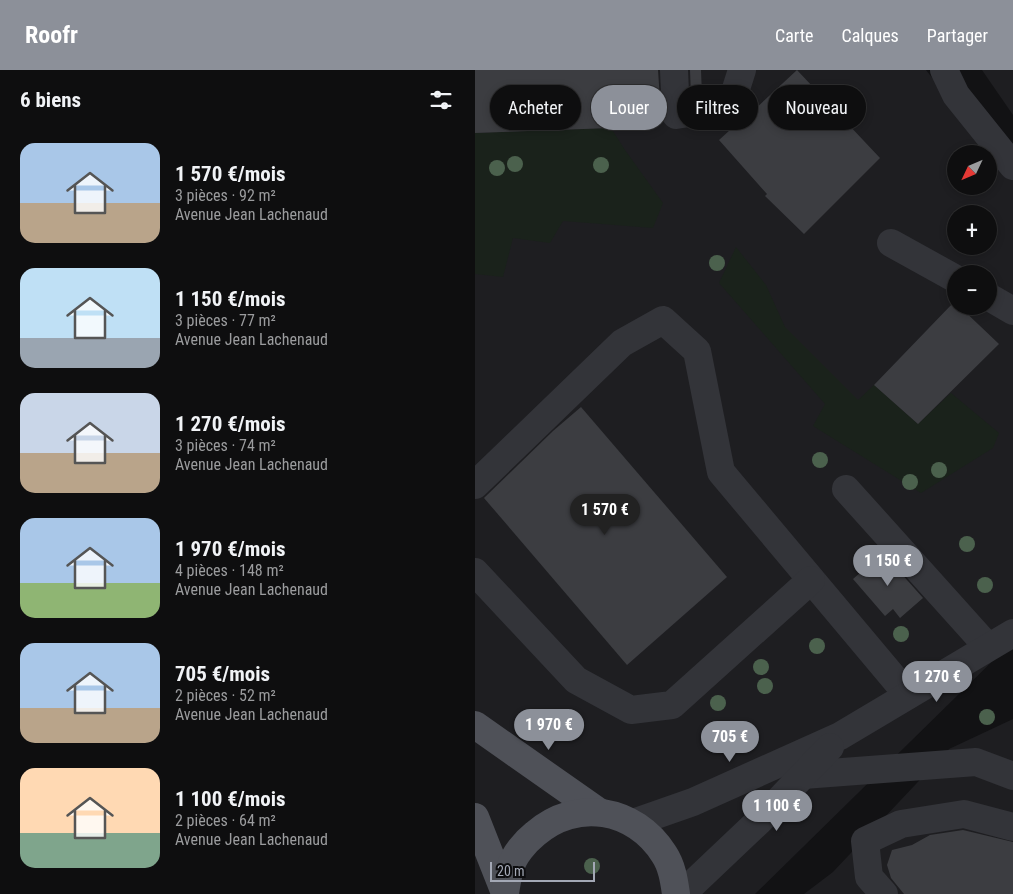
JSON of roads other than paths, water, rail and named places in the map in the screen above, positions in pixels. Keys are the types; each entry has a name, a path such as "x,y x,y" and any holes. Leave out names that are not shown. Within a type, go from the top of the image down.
{"main road":[{"path":"475,726 599,812"},
{"path":"505,893 511,866 525,842 546,824 571,814 599,812 633,823 651,837 665,855 674,876 676,894"},
{"path":"475,817 505,893"}],"street":[{"path":"673,70 676,115 719,108 734,95 742,70"},
{"path":"944,70 956,95 1013,166"},
{"path":"891,243 947,274"},
{"path":"997,301 1013,310"},
{"path":"475,485 622,343 663,320 697,351 721,472 908,695"},
{"path":"846,489 988,647"},
{"path":"475,572 576,680 631,710 672,705 811,580"},
{"path":"633,823 693,802 840,736 1013,633"},
{"path":"682,894 803,776 840,736"},
{"path":"803,776 977,762 1013,776"},
{"path":"884,894 869,877 865,841 901,824 964,814 1013,827"}]}
